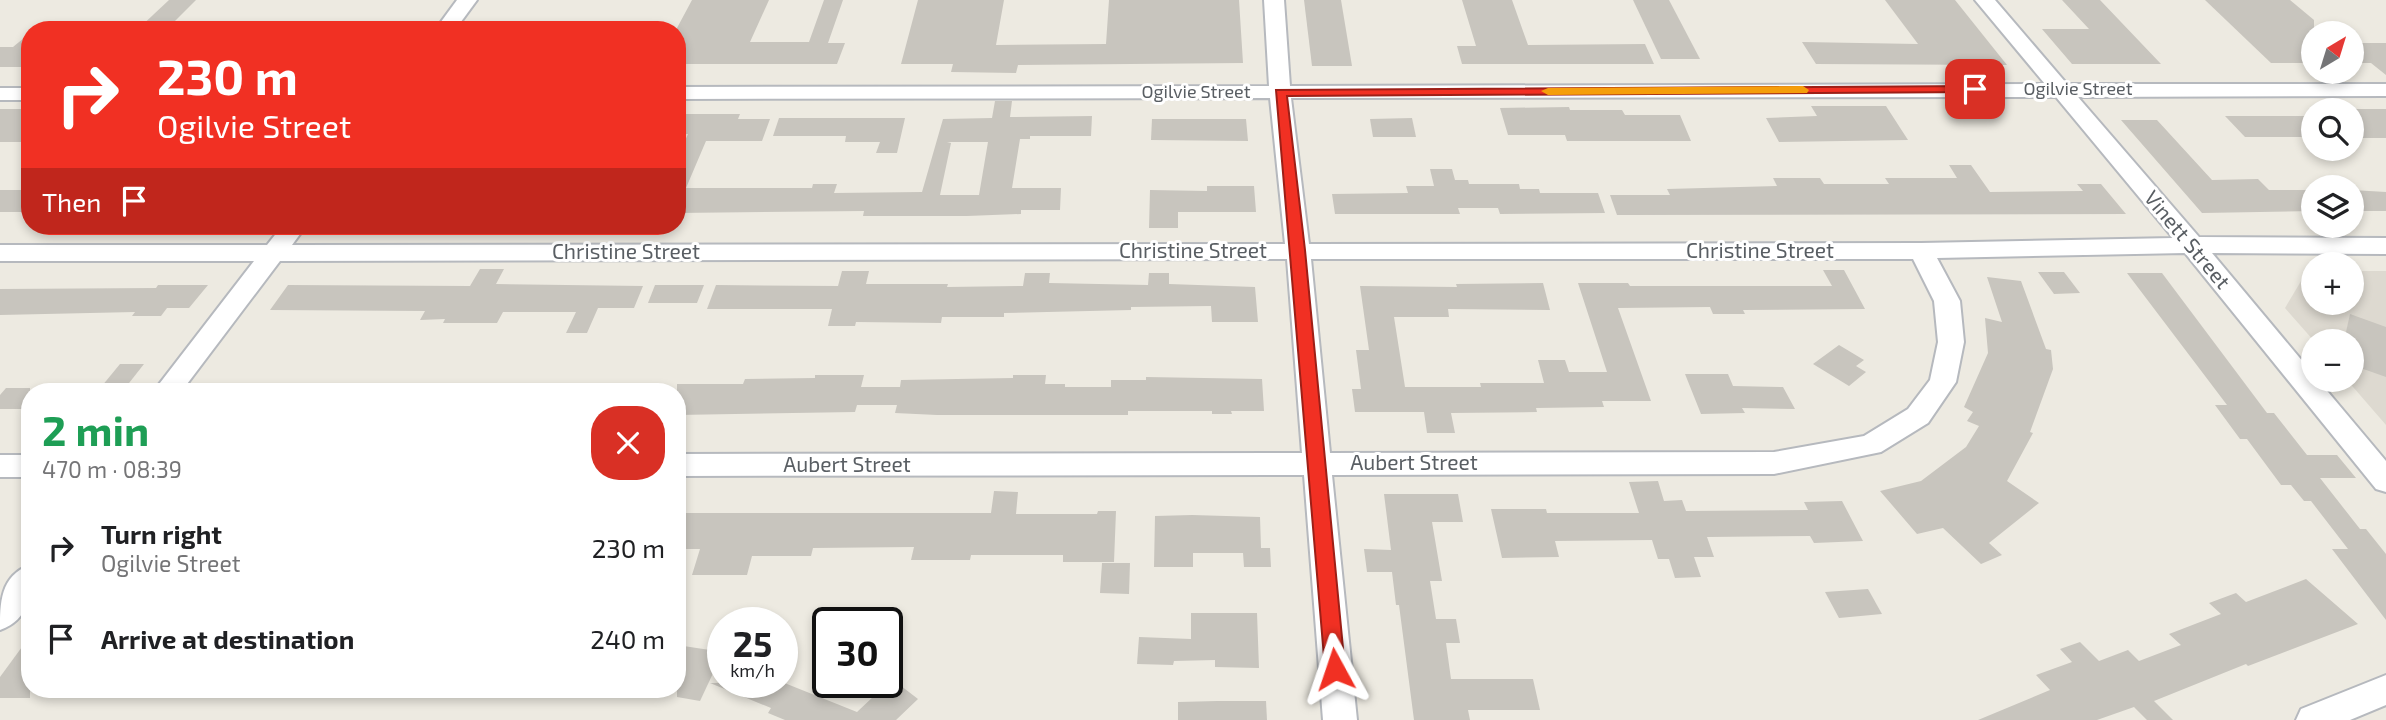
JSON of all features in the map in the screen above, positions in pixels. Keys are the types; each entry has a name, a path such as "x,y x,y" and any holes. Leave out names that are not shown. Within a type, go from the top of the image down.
{"street":[{"path":"452,21 467,0"},
{"path":"1274,0 1280,92 1298,250 1339,720"},
{"name":"Vinett Street","path":"1985,0 2192,245 2386,481"},
{"name":"Ogilvie Street","path":"686,93 2386,90"},
{"path":"0,94 21,94"},
{"path":"173,383 287,235"},
{"name":"Christine Street","path":"0,253 1921,251 2192,245 2386,246"},
{"name":"Aubert Street","path":"686,465 1774,463 1871,445 1918,416 1943,382 1951,342 1947,301 1921,251"},
{"path":"0,466 21,466"},
{"path":"0,617 21,590"},
{"path":"2313,720 2386,690"}],"shaded area":[{"path":"2364,271 2386,271 2386,425 2357,392 2364,392 2364,329 2303,329 2285,308 2301,281 2301,315 2364,315"}],"building":[{"path":"169,0 196,0 175,21 147,21"},
{"path":"692,0 769,0 750,42 809,42 824,0 843,0 828,43 845,43 837,64 686,64 686,21 681,21"},
{"path":"918,0 1004,0 996,45 1106,44 1109,0 1239,0 1243,63 1018,65 1016,73 951,72 953,64 901,64"},
{"path":"1304,0 1341,0 1352,66 1312,66"},
{"path":"1462,0 1512,0 1528,45 1645,44 1654,64 1462,64 1457,46 1476,46"},
{"path":"1633,0 1669,0 1700,59 1661,59"},
{"path":"1885,0 1955,0 2007,65 1816,64 1802,42 1918,44"},
{"path":"2062,0 2100,0 2161,64 2072,64 2042,29 2089,29"},
{"path":"2205,0 2290,0 2314,20 2301,21 2301,63 2271,63"},
{"path":"21,40 21,67 0,67 0,47 13,47"},
{"path":"2364,43 2386,43 2386,75 2371,63 2364,63"},
{"path":"995,101 1012,101 1010,117 1092,116 1091,136 1030,136 1030,139 1020,139 1012,188 1061,188 1060,210 1021,210 1021,214 967,216 863,216 864,211 686,213 686,188 812,188 813,184 837,184 834,193 922,192 943,119 992,118","holes":["947,142 988,142 979,195 940,195 951,143"]},
{"path":"1811,106 1886,106 1908,140 1779,142 1766,118 1817,116"},
{"path":"1569,107 1570,110 1622,110 1625,115 1680,115 1691,141 1567,141 1565,135 1508,135 1500,108"},
{"path":"0,109 21,109 21,142 0,142"},
{"path":"2364,109 2386,109 2386,138 2364,138"},
{"path":"686,114 740,114 738,119 770,119 762,141 706,141 686,188"},
{"path":"2225,116 2301,116 2301,137 2245,137"},
{"path":"779,118 905,118 897,153 876,153 880,142 845,142 846,136 773,136"},
{"path":"1412,118 1416,137 1373,137 1370,119"},
{"path":"1152,119 1246,119 1248,141 1151,140"},
{"path":"2121,120 2157,120 2212,180 2258,179 2269,190 2301,190 2301,211 2202,213"},
{"path":"1949,165 1971,165 1990,192 2083,191 2077,184 2101,184 2126,214 1617,215 1610,195 1670,195 1667,189 1777,186 1773,178 1820,178 1824,184 1889,184 1885,178 1957,178"},
{"path":"1430,169 1452,169 1455,180 1468,180 1469,184 1519,184 1520,189 1539,189 1540,193 1598,193 1605,213 1500,214 1498,208 1458,208 1460,214 1335,214 1332,194 1408,193 1406,186 1434,186"},
{"path":"1207,186 1254,186 1256,212 1178,212 1178,228 1149,228 1150,190 1207,191"},
{"path":"0,190 21,190 21,212 0,212"},
{"path":"2364,191 2386,192 2386,211 2364,211"},
{"path":"480,269 504,269 496,284 643,286 634,308 598,308 587,333 566,333 576,312 503,312 497,323 443,323 445,319 420,320 425,311 270,310 288,285 470,286"},
{"path":"1823,270 1844,270 1865,309 1743,310 1745,314 1713,314 1710,307 1618,308 1651,401 1602,401 1604,407 1536,408 1537,412 1451,413 1455,433 1427,433 1424,412 1355,412 1352,389 1361,389 1356,350 1369,350 1360,286 1457,287 1456,284 1543,283 1550,310 1448,309 1449,317 1394,317 1405,387 1481,387 1480,383 1544,383 1538,360 1565,360 1569,372 1607,372 1578,283 1628,283 1630,286 1832,286"},
{"path":"842,271 869,271 866,284 948,284 947,287 1023,286 1025,273 1050,273 1049,283 1148,285 1149,273 1169,273 1169,284 1255,287 1258,322 1212,322 1211,306 1004,313 1004,317 942,317 941,323 856,322 855,326 828,326 832,309 707,309 716,285 838,286"},
{"path":"2038,272 2064,272 2080,293 2054,294"},
{"path":"2127,273 2162,273 2267,413 2274,413 2307,455 2337,455 2356,478 2320,478 2360,529 2366,529 2386,554 2386,620 2332,549 2348,549 2311,501 2304,501 2291,485 2281,485 2247,439 2240,439 2215,405 2227,405"},
{"path":"1987,277 2021,281 2046,349 2051,350 2053,369 2030,432 2033,433 2007,481 2039,503 1989,543 2002,555 1981,564 1943,528 1917,534 1880,491 1921,481 1966,447 1979,426 1967,421 1973,412 1964,407 1988,353 1985,318 2002,322"},
{"path":"158,285 208,285 189,308 167,308 161,316 132,316 135,312 0,315 0,289 156,288"},
{"path":"655,285 704,285 697,303 648,303"},
{"path":"2350,315 2386,327 2386,377 2364,369 2364,329 2347,329"},
{"path":"1839,345 1864,360 1856,366 1866,372 1849,386 1813,364"},
{"path":"120,364 144,364 129,383 104,383"},
{"path":"1685,374 1728,374 1733,386 1783,387 1795,409 1742,408 1745,413 1701,414"},
{"path":"815,375 864,375 861,387 900,387 901,380 1013,378 1013,375 1046,375 1045,384 1065,384 1065,387 1111,387 1111,380 1146,380 1146,377 1262,379 1264,411 1231,411 1232,414 1212,414 1212,411 1128,411 1128,415 937,415 895,413 897,405 857,405 855,412 686,415 686,384 743,384 745,379 815,378"},
{"path":"6,388 21,388 21,409 0,409 0,395"},
{"path":"1658,481 1664,501 1682,500 1686,511 1808,510 1804,502 1842,501 1863,541 1814,543 1810,536 1707,537 1714,557 1694,557 1701,577 1675,578 1669,559 1658,559 1652,540 1555,541 1559,557 1502,558 1491,509 1546,509 1547,513 1639,513 1629,482"},
{"path":"994,491 1018,492 1016,514 1097,514 1098,511 1116,511 1114,562 1063,562 1063,555 971,555 970,560 911,560 914,547 813,548 811,556 752,556 747,575 692,575 700,549 686,549 686,513 991,513"},
{"path":"1384,494 1458,494 1463,522 1432,522 1442,581 1430,581 1436,619 1456,619 1460,643 1446,643 1451,679 1533,679 1540,710 1468,710 1470,720 1414,720 1392,572 1367,572 1364,549 1391,550"},
{"path":"1155,516 1260,517 1261,548 1270,548 1271,567 1244,567 1243,553 1193,553 1193,567 1154,567"},
{"path":"1102,563 1130,563 1129,594 1100,593"},
{"path":"2306,579 2358,624 2248,666 2246,664 2154,701 2173,720 2147,720 2134,707 2097,720 1978,720 2050,690 2036,675 2072,662 2060,649 2080,642 2099,661 2128,650 2139,661 2181,645 2169,634 2221,614 2209,603 2236,593 2246,602"},
{"path":"1868,589 1882,614 1839,618 1825,592"},
{"path":"1191,613 1257,613 1259,668 1215,667 1215,660 1174,661 1173,665 1137,664 1139,637 1191,639"},
{"path":"686,646 707,650 707,686 700,701 683,698 686,698"},
{"path":"21,648 21,698 0,698 0,677"},
{"path":"903,687 918,699 896,720 785,720 768,713 771,708 747,698 798,698 798,688 812,694 812,698 822,698 857,712 872,698 903,698"},
{"path":"1266,701 1267,720 1178,720 1178,702"}],"slow traffic":[{"path":"1548,91 1803,90"}],"route":[{"path":"1335,669 1298,250 1280,92 1975,89"}]}
